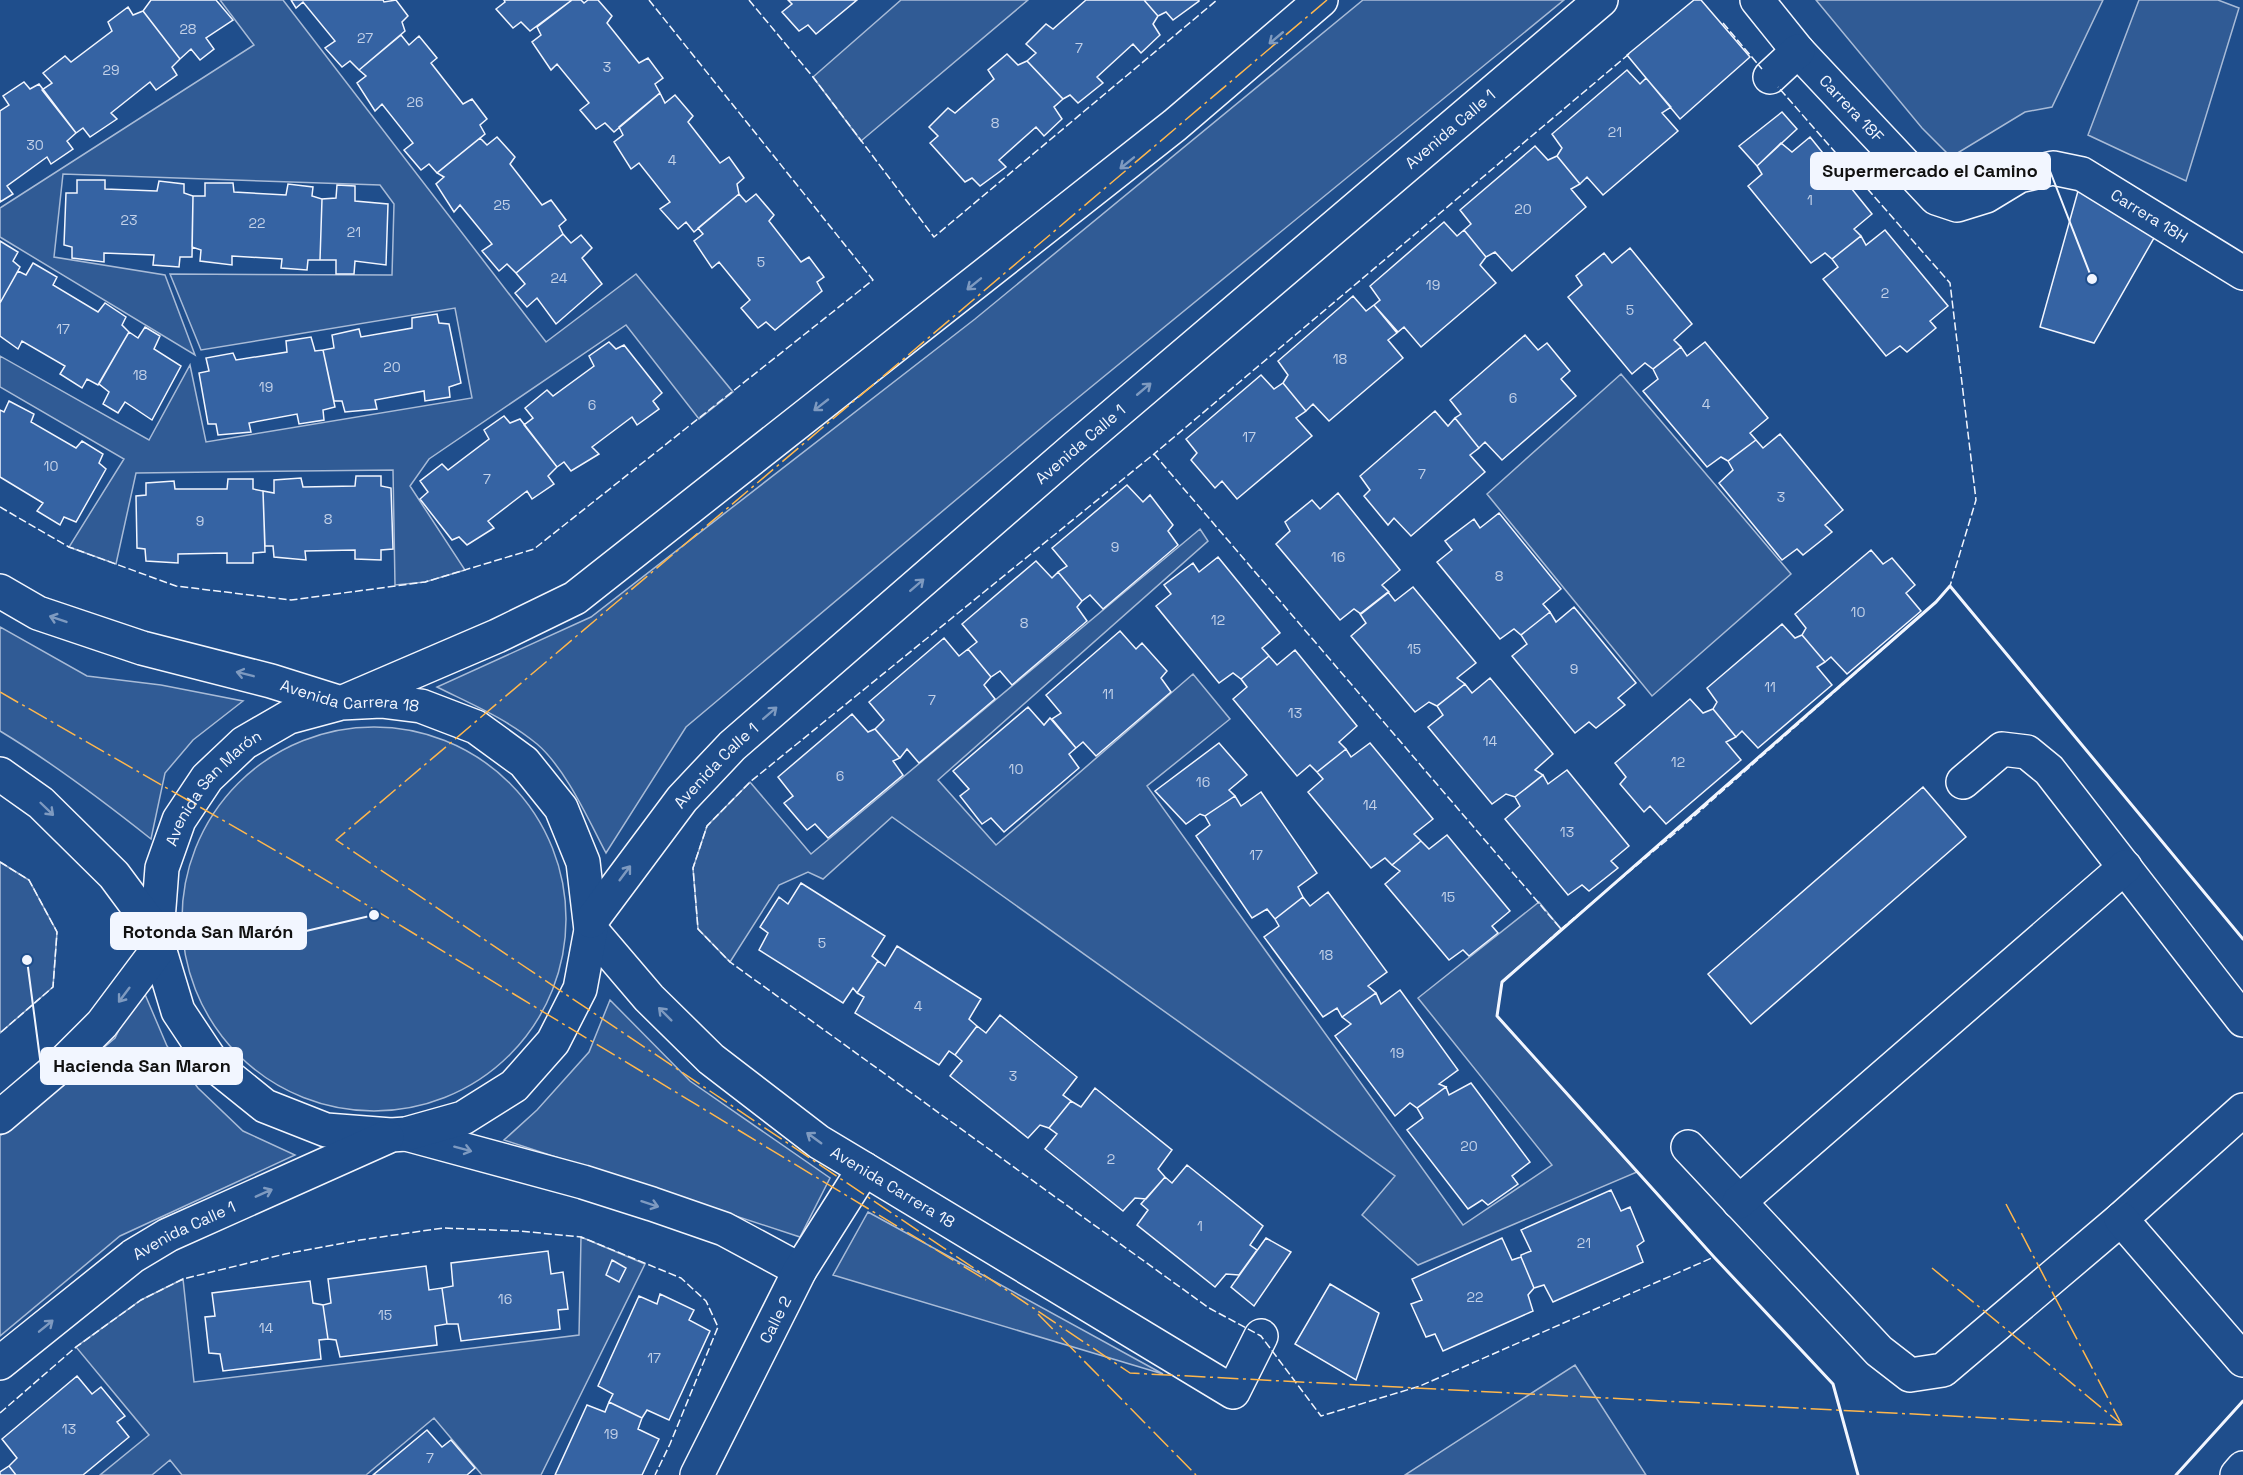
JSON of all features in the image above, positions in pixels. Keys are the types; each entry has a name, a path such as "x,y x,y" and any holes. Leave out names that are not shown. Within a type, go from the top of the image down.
{"main road":[{"path":"341,703 497,636 574,598 1165,132 1321,0"},
{"name":"Avenida Calle 1","path":"591,926 682,799 732,746 1076,447 1601,0"},
{"name":"Carrera 18F","path":"1757,0 1798,51 1936,198 1957,205 1986,196 2019,176 2053,168"},
{"path":"1770,77 1798,51"},
{"name":"Carrera 18H","path":"2053,168 2082,174 2243,273"},
{"name":"Avenida Carrera 18","path":"0,591 38,613 142,648 271,681 341,703 381,701 421,706 477,727 524,762 561,808 583,862 591,926 649,998 711,1059 819,1142 1233,1392 1261,1336"},
{"name":"Avenida San Marón","path":"158,941 162,868 179,820 207,778 244,743 289,717 341,703"},
{"path":"1963,782 2002,749 2027,752 2049,770 2243,1020"},
{"path":"0,774 41,803 114,875 158,941 178,1011 214,1065 265,1106 326,1131 399,1135 583,1182 724,1229 800,1270"},
{"path":"1739,1202 2125,867"},
{"path":"399,1135 463,1118 513,1086 553,1042 580,989 591,926"},
{"path":"0,1117 60,1066 102,1024 158,941"},
{"path":"1688,1147 1879,1351 1910,1375 1943,1370 2121,1219 2243,1110"},
{"name":"Avenida Calle 1","path":"0,1363 133,1256 168,1235 399,1135"},
{"name":"Calle 2","path":"697,1475 800,1270 864,1169"},
{"path":"2121,1219 2243,1360"},
{"path":"2237,1475 2243,1468"}],"shaded area":[{"path":"220,0 283,0 546,342 636,274 733,392 699,419 626,325 429,459 410,486 465,570 425,582 395,585 393,470 136,473 116,564 69,547 124,459 0,387 0,356 149,440 190,365 206,442 472,398 455,308 201,350 170,274 392,275 394,204 380,185 63,174 54,257 165,275 195,355 0,237 0,208 254,45"},
{"path":"901,0 1028,0 861,141 813,77"},
{"path":"1363,0 1564,0 1052,419 686,727 606,853 584,810 548,754 501,719 437,687 591,617 975,319"},
{"path":"1816,0 2103,0 2052,107 2025,112 1951,157 1922,128"},
{"path":"2139,0 2218,0 2239,8 2186,181 2088,135"},
{"path":"1621,374 1791,574 1652,696 1487,494"},
{"path":"1200,529 1208,541 938,780 996,845 1193,674 1230,719 1147,786 1463,1225 1552,1165 1418,998 1539,902 1561,929 1502,982 1497,1016 1637,1172 1418,1265 1362,1215 1395,1176 892,817 823,879 808,872 779,885 730,962 698,929 693,868 707,826 750,782 811,854"},
{"path":"0,627 87,676 161,685 243,701 193,740 165,773 151,839 77,782 0,731"},
{"path":"374,727 411,731 448,742 481,759 510,783 534,812 551,845 562,882 566,919 562,956 551,993 534,1026 510,1055 481,1079 448,1096 411,1107 374,1111 337,1107 300,1096 267,1079 238,1055 214,1026 197,993 186,956 182,919 186,882 197,845 214,812 238,783 267,759 300,742 337,731"},
{"path":"0,862 29,880 57,932 53,987 0,1033"},
{"path":"141,985 167,1046 198,1088 243,1131 295,1155 120,1236 0,1336 0,1136 115,1038"},
{"path":"610,1000 690,1081 830,1178 800,1237 504,1140 537,1110 589,1052"},
{"path":"868,1212 1163,1374 833,1275"},
{"path":"581,1237 645,1264 541,1475 482,1475 434,1418 366,1475 182,1475 170,1460 152,1475 100,1475 149,1435 76,1347 141,1300 183,1279 194,1382 579,1335"},
{"path":"1575,1365 1646,1475 1405,1475"}],"building":[{"path":"151,0 216,0 233,20 206,38 214,49 200,60 191,49 180,59 143,11"},
{"path":"291,0 383,0 384,2 396,0 408,16 402,22 405,31 359,70 350,61 342,67 325,48 335,41 303,2 296,8"},
{"path":"504,0 572,0 530,31 521,22 513,28 496,9 505,2"},
{"path":"572,0 581,0 584,3 588,0 598,0 612,16 607,23 639,63 648,58 663,78 655,84 660,93 614,132 605,123 596,129 580,110 589,103 557,64 551,70 532,42 541,35 537,27"},
{"path":"788,0 857,0 816,34 808,25 799,31 782,12 792,4"},
{"path":"1086,0 1144,0 1158,16 1153,24 1160,35 1141,53 1133,44 1097,77 1103,83 1078,103 1070,95 1063,99 1027,61 1036,53 1026,44 1046,24 1053,29"},
{"path":"1144,0 1199,1 1173,20 1166,12 1158,16"},
{"path":"1694,0 1701,0 1750,57 1680,119 1627,55"},
{"path":"128,7 133,15 143,11 180,59 172,67 177,75 156,90 150,82 111,113 117,119 90,137 83,128 76,133 42,90 52,83 43,73 65,56 71,62 112,31 108,22"},
{"path":"401,35 409,45 419,36 437,58 431,63 463,104 472,99 487,119 480,125 485,134 437,173 429,164 421,170 404,150 413,143 382,104 375,111 357,83 366,76 359,70"},
{"path":"1007,54 1018,65 1027,61 1063,99 1054,107 1062,119 1044,136 1036,127 999,160 1006,167 980,186 972,178 965,182 930,143 938,136 929,127 948,108 955,113 994,79 988,70"},
{"path":"1627,70 1640,84 1646,78 1671,107 1662,113 1678,131 1603,195 1587,177 1580,184 1557,156 1562,148 1552,134"},
{"path":"24,82 30,89 39,84 76,133 67,141 73,149 51,164 47,157 7,186 13,194 0,202 0,111 9,105 3,96"},
{"path":"660,93 665,103 675,95 693,116 688,122 720,163 729,157 744,178 737,184 739,194 694,232 686,222 678,229 660,209 670,202 639,163 631,169 614,142 623,135 619,127"},
{"path":"1782,112 1797,129 1757,166 1739,146"},
{"path":"497,137 515,157 510,164 542,205 551,200 566,220 559,226 563,234 516,273 507,264 499,271 482,251 492,244 460,205 454,212 436,184 444,177 437,173 480,138 487,145"},
{"path":"1810,137 1872,214 1854,229 1861,236 1832,259 1825,253 1811,263 1748,186 1762,174 1757,166 1781,143 1792,152"},
{"path":"1535,146 1548,160 1557,156 1580,184 1571,189 1586,207 1512,271 1495,252 1486,257 1464,230 1471,224 1460,210"},
{"path":"77,180 105,180 105,189 157,191 159,181 184,184 184,193 193,196 192,257 180,257 179,267 153,265 154,255 104,253 104,262 72,258 72,247 64,245 66,193 77,193"},
{"path":"205,183 233,183 234,192 286,195 288,184 313,187 312,196 322,199 320,260 308,260 307,270 281,268 282,259 232,256 232,265 200,261 201,250 192,247 193,196 205,196"},
{"path":"2080,184 2158,231 2094,343 2040,327"},
{"path":"337,185 355,186 355,201 388,204 386,265 355,261 354,274 336,274 336,260 320,260 322,199 336,198"},
{"path":"739,194 746,202 756,194 774,215 769,221 801,262 809,257 824,277 817,282 822,291 775,330 766,322 758,328 741,308 750,300 719,262 712,268 694,241 703,234 698,228"},
{"path":"1444,222 1457,236 1464,230 1486,257 1480,265 1496,283 1421,347 1404,327 1398,332 1374,305 1380,300 1370,286"},
{"path":"1885,230 1948,306 1930,321 1936,328 1907,352 1900,346 1886,356 1823,279 1838,267 1832,259 1861,236 1866,245"},
{"path":"563,234 571,243 581,235 592,248 582,258 602,284 556,324 537,298 527,307 515,293 525,284 516,273"},
{"path":"0,241 18,252 13,261 20,267 0,303"},
{"path":"1630,248 1692,324 1674,340 1681,347 1653,369 1645,363 1632,374 1568,297 1582,285 1576,276 1604,253 1612,263"},
{"path":"33,263 57,277 53,285 98,312 105,303 126,317 122,325 129,332 98,385 87,379 82,388 60,374 65,366 22,341 18,349 0,336 0,303 18,271 26,275"},
{"path":"1353,296 1366,311 1374,305 1397,333 1388,340 1403,358 1329,421 1313,404 1306,411 1283,383 1288,375 1278,361"},
{"path":"437,314 439,323 449,324 461,383 449,387 450,397 425,401 424,391 375,400 377,409 345,412 342,401 334,401 323,350 334,348 332,335 359,329 361,337 412,328 412,318"},
{"path":"145,327 160,336 154,349 181,366 152,420 125,402 118,413 103,404 109,392 99,384 129,332 138,338"},
{"path":"1525,335 1538,350 1547,343 1570,371 1561,379 1576,396 1502,460 1485,442 1479,448 1455,418 1461,414 1450,400"},
{"path":"311,337 315,351 323,350 335,407 323,410 324,420 299,424 297,414 249,423 251,432 218,435 216,424 208,424 199,373 209,371 206,358 233,353 236,360 287,352 286,341"},
{"path":"609,342 616,349 624,345 662,393 653,401 659,409 637,425 632,417 592,447 599,454 571,471 564,462 557,467 524,425 533,418 525,408 547,390 553,396 594,366 589,356"},
{"path":"1705,342 1768,418 1750,433 1756,440 1728,461 1721,457 1707,467 1643,391 1658,379 1653,369 1681,347 1687,356"},
{"path":"1261,375 1274,389 1283,383 1306,411 1296,418 1312,436 1237,499 1222,481 1215,488 1191,460 1197,453 1186,439"},
{"path":"9,401 34,414 31,422 76,448 82,441 103,454 99,463 106,469 76,522 64,517 60,525 37,511 43,503 0,477 0,410 4,412"},
{"path":"1435,411 1448,426 1455,418 1479,448 1470,455 1485,472 1411,536 1394,518 1388,525 1364,496 1370,490 1360,476"},
{"path":"504,416 510,423 520,419 557,467 548,476 554,484 532,499 527,491 488,521 494,528 467,545 459,537 452,540 420,499 428,492 420,481 442,464 448,470 489,439 484,430"},
{"path":"1780,434 1843,510 1825,525 1832,532 1803,555 1797,549 1782,560 1719,483 1733,470 1728,461 1756,440 1763,448"},
{"path":"356,476 381,476 381,486 391,488 393,549 381,550 381,560 355,559 355,550 305,551 306,560 274,557 273,546 265,546 263,491 274,493 274,480 301,478 303,487 355,486"},
{"path":"228,479 253,479 253,489 263,491 265,552 253,553 253,563 227,563 227,553 178,554 178,563 146,561 145,549 137,548 136,496 146,495 146,483 174,481 175,489 227,489"},
{"path":"1127,485 1143,502 1150,495 1173,525 1168,531 1178,545 1103,609 1090,595 1082,601 1058,572 1067,566 1052,548"},
{"path":"1338,493 1400,570 1382,585 1389,592 1361,614 1354,609 1340,620 1276,544 1290,531 1285,522 1312,500 1320,509"},
{"path":"1499,513 1561,589 1543,604 1550,612 1521,635 1514,629 1500,639 1437,562 1452,550 1445,541 1474,519 1480,528"},
{"path":"1871,550 1883,564 1892,558 1915,585 1906,593 1921,611 1847,674 1831,657 1825,662 1802,635 1806,628 1795,614"},
{"path":"1218,557 1280,633 1262,648 1269,656 1241,679 1233,673 1219,683 1156,606 1171,594 1164,585 1193,563 1199,572"},
{"path":"1036,561 1052,578 1058,572 1082,601 1077,607 1087,621 1012,685 1000,671 991,677 968,649 977,642 962,624"},
{"path":"1413,587 1476,663 1457,678 1465,684 1437,706 1429,702 1415,712 1351,636 1366,623 1360,614 1388,592 1395,601"},
{"path":"1574,607 1636,683 1618,698 1625,705 1596,728 1589,722 1575,733 1512,656 1527,644 1521,635 1550,612 1556,622"},
{"path":"1782,624 1795,638 1802,635 1825,662 1817,667 1832,685 1758,748 1742,731 1736,737 1713,709 1717,702 1707,688"},
{"path":"1120,631 1136,649 1142,643 1167,671 1161,678 1171,692 1096,756 1083,742 1076,748 1052,719 1061,713 1046,695"},
{"path":"944,638 959,656 968,649 991,677 984,685 995,699 919,763 907,749 900,758 875,729 884,720 869,702"},
{"path":"1295,650 1357,726 1339,742 1346,749 1317,772 1310,765 1297,776 1233,699 1247,687 1241,679 1269,656 1277,665"},
{"path":"1490,678 1553,754 1535,770 1543,775 1515,797 1506,794 1492,804 1428,727 1443,715 1437,706 1465,684 1472,693"},
{"path":"1690,699 1703,713 1713,709 1736,737 1726,742 1741,760 1666,824 1650,806 1644,812 1620,784 1626,777 1615,763"},
{"path":"1028,707 1044,725 1050,718 1076,748 1069,754 1079,768 1004,832 991,818 982,824 960,796 969,789 953,771"},
{"path":"852,714 868,732 875,729 900,758 893,761 903,775 828,838 815,824 807,830 784,803 793,796 778,777"},
{"path":"1219,743 1247,775 1229,790 1235,796 1205,816 1200,814 1186,824 1155,791"},
{"path":"1370,743 1433,819 1414,834 1421,841 1392,865 1385,858 1371,868 1308,792 1323,779 1317,772 1346,749 1351,757"},
{"path":"1567,770 1629,846 1611,861 1618,868 1589,891 1582,885 1568,895 1505,819 1520,806 1515,797 1543,775 1548,784"},
{"path":"1923,787 1966,837 1751,1024 1708,974"},
{"path":"1261,792 1317,873 1298,887 1303,897 1275,919 1267,909 1252,918 1196,836 1210,825 1205,816 1235,796 1241,806"},
{"path":"1447,835 1510,911 1492,926 1498,933 1469,956 1463,950 1449,960 1385,884 1400,871 1392,865 1421,841 1429,849"},
{"path":"801,883 885,936 872,956 878,961 857,993 853,988 843,1003 759,950 768,933 760,927 779,897 788,904"},
{"path":"1328,892 1387,972 1368,986 1376,993 1342,1017 1337,1008 1323,1017 1264,937 1279,926 1275,919 1303,897 1310,906"},
{"path":"897,946 981,999 969,1019 977,1026 955,1055 949,1051 939,1065 855,1013 864,997 857,993 878,961 885,966"},
{"path":"1400,990 1458,1070 1439,1084 1446,1087 1417,1108 1410,1103 1395,1116 1335,1036 1351,1024 1342,1017 1376,993 1381,1004"},
{"path":"1000,1015 1077,1077 1063,1095 1071,1101 1049,1128 1040,1125 1028,1138 950,1076 962,1061 955,1055 977,1026 986,1033"},
{"path":"1471,1083 1530,1162 1512,1176 1518,1184 1488,1205 1482,1200 1468,1209 1407,1130 1423,1118 1417,1108 1446,1087 1449,1095"},
{"path":"1095,1088 1172,1150 1158,1169 1165,1177 1146,1199 1135,1198 1123,1211 1045,1149 1057,1134 1049,1128 1071,1101 1081,1107"},
{"path":"1187,1165 1263,1226 1250,1245 1257,1250 1239,1275 1226,1274 1215,1287 1137,1225 1148,1210 1141,1204 1165,1177 1172,1183"},
{"path":"1611,1190 1621,1211 1630,1207 1644,1241 1637,1246 1643,1262 1553,1302 1544,1285 1534,1288 1521,1257 1531,1251 1521,1230"},
{"path":"1266,1238 1291,1252 1254,1306 1231,1287"},
{"path":"1502,1238 1512,1260 1521,1257 1534,1288 1528,1295 1533,1311 1443,1351 1435,1334 1426,1337 1411,1304 1422,1300 1412,1279"},
{"path":"548,1251 551,1274 563,1272 568,1309 558,1310 560,1329 461,1341 458,1324 447,1324 442,1288 453,1286 451,1263"},
{"path":"612,1260 626,1268 619,1282 606,1275"},
{"path":"426,1266 429,1290 442,1288 447,1324 435,1326 437,1345 340,1357 336,1340 328,1339 323,1305 331,1303 328,1279"},
{"path":"310,1281 313,1303 323,1305 328,1339 319,1340 321,1359 223,1371 220,1354 209,1353 205,1317 215,1316 212,1293"},
{"path":"1330,1284 1379,1313 1356,1380 1295,1344"},
{"path":"660,1294 694,1310 689,1320 710,1331 669,1420 647,1410 642,1418 609,1402 613,1394 598,1386 639,1296 657,1304"},
{"path":"77,1376 92,1394 101,1387 125,1416 117,1422 129,1437 83,1475 16,1475 9,1466 17,1458 2,1439"},
{"path":"609,1402 642,1418 638,1429 659,1439 642,1475 555,1475 587,1405 605,1412"},
{"path":"427,1430 442,1447 451,1440 475,1468 467,1475 373,1475"},
{"path":"9,1466 16,1475 0,1475 0,1472"}],"fence":[{"path":"0,507 69,547 176,586 291,600 425,582 534,549 873,280 649,0"},
{"path":"749,0 813,77 934,237 1217,0"},
{"path":"1723,23 1762,69"},
{"path":"1156,456 1154,454 1629,54"},
{"path":"1560,928 1674,834 1936,602 1950,586 1976,500 1950,283 1778,87"},
{"path":"1154,454 1561,929 1502,982 1497,1016 1714,1257 1420,1386 1321,1416 1261,1336 1209,1308 730,962 698,929 693,868 707,826 750,782 1154,454"},
{"path":"0,862 29,880 57,932 53,987 0,1033"},
{"path":"0,1413 76,1347 141,1300 183,1279 285,1254 443,1228 519,1231 581,1237 681,1278 706,1301 718,1327 655,1475"}],"wall":[{"path":"1858,1475 1833,1384 1714,1257 1497,1016 1502,982 1936,602 1950,586 2243,939"},
{"path":"2176,1475 2243,1401"}],"power":[{"path":"1327,0 336,840 1130,1373 2122,1425"},
{"path":"0,692 304,867 986,1280"},
{"path":"2006,1204 2122,1425"},
{"path":"1932,1268 2120,1423"},
{"path":"1038,1314 1196,1475"}],"place":[{"name":"Supermercado el Camino","path":"2092,279"},
{"name":"Rotonda San Marón","path":"374,915"},
{"name":"Hacienda San Maron","path":"27,960"}]}
